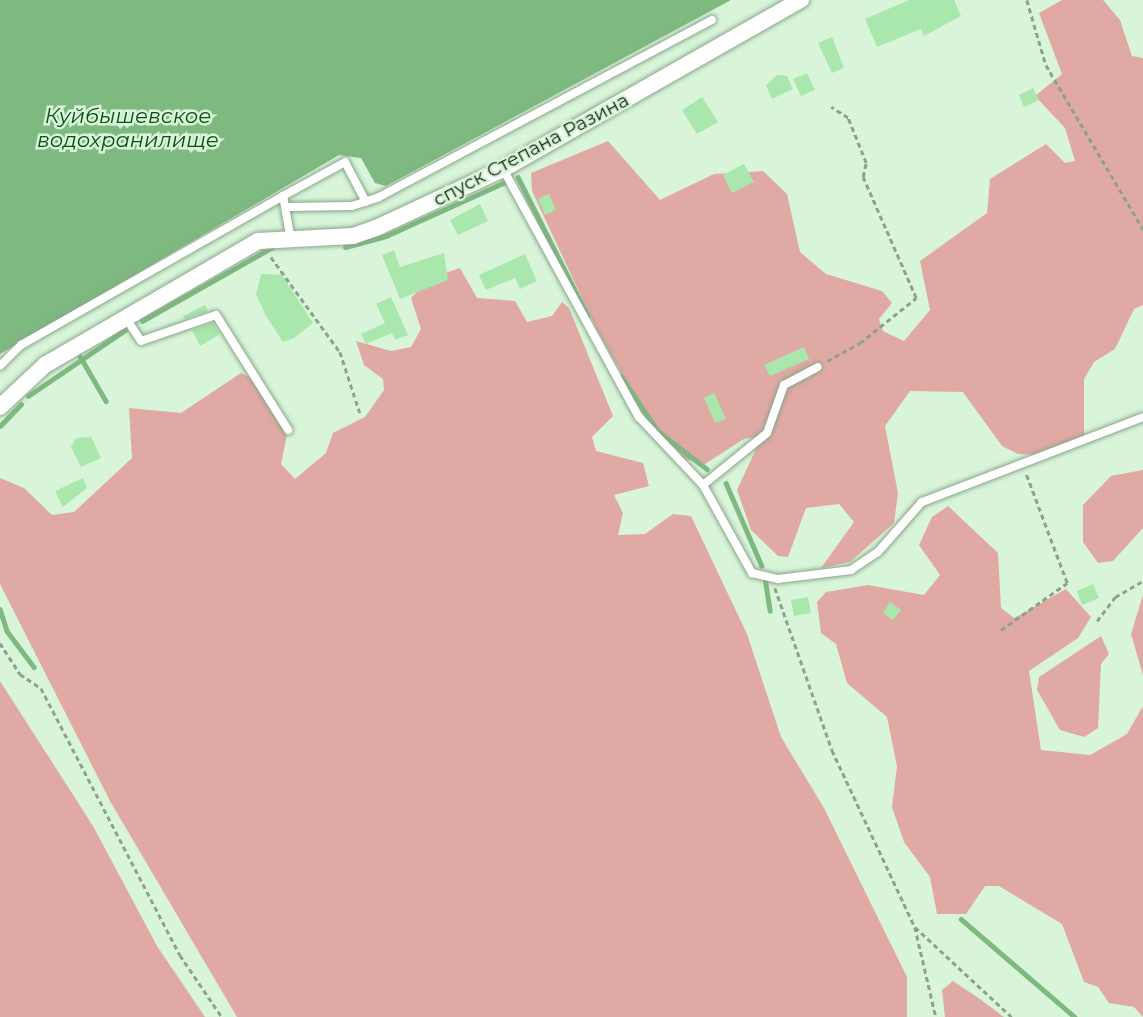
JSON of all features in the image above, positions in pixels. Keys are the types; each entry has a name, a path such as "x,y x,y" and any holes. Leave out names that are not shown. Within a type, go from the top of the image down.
{"street":[{"name":"спуск Степана Разина","path":"0,407 45,365 124,316 258,241 290,235 353,236 503,169 801,0"}],"lane":[{"path":"289,207 366,202 712,20"},
{"path":"0,366 22,345 345,162 366,202"},
{"path":"503,169 639,417 703,485 745,569 775,578 851,570 878,552 922,502 962,483 1024,467 1143,417"},
{"path":"283,196 289,207 290,235"},
{"path":"124,316 141,341 216,315 288,430"},
{"path":"703,485 753,450 766,433 784,385 818,366"}],"path":[{"path":"1027,0 1046,65 1143,229"},
{"path":"818,366 860,344 916,298 863,177 866,163 848,118 831,107"},
{"path":"258,241 340,352 360,413"},
{"path":"1001,630 1067,583 1024,467"},
{"path":"775,578 775,599 828,740 915,927 936,1017"},
{"path":"1097,621 1115,597 1143,581"},
{"path":"0,643 20,674 41,688 180,956 222,1017"},
{"path":"915,927 1012,1017"}],"shaded area":[{"path":"1062,0 1103,0 1120,20 1132,56 1143,58 1143,305 1134,309 1115,349 1094,362 1084,379 1084,436 1037,455 1018,454 1002,446 963,392 910,391 885,426 898,493 894,523 850,562 821,568 854,522 839,504 806,508 788,557 778,556 751,530 737,490 762,436 744,439 705,464 684,459 641,407 597,330 532,191 531,173 608,141 660,200 714,174 763,171 787,194 800,252 826,274 882,291 892,303 879,319 883,331 904,341 930,310 920,261 987,213 990,179 1046,144 1065,163 1075,161 1065,128 1035,96 1062,74 1039,13"},
{"path":"460,268 477,298 515,301 527,322 552,316 562,302 569,308 613,416 592,437 596,451 643,463 649,486 614,495 623,513 618,535 645,534 673,514 691,516 747,634 781,737 824,808 907,977 907,1017 237,1017 110,801 0,584 0,478 24,488 52,515 74,512 132,458 129,408 181,413 241,373 250,377 287,435 281,464 295,479 326,453 333,433 365,417 384,390 383,379 364,365 356,341 391,351 411,347 421,329 411,298 431,278"},
{"path":"1143,470 1143,528 1113,561 1098,563 1083,542 1083,505 1111,476"},
{"path":"948,506 998,553 1001,608 1014,618 1066,589 1091,617 1078,638 1029,671 1041,750 1090,755 1127,734 1143,706 1143,1017 1134,1007 1109,1003 1098,987 1084,982 1062,924 999,886 985,886 966,914 937,914 930,877 904,842 892,807 897,766 887,717 847,683 836,644 821,633 817,602 826,592 868,585 924,595 940,575 919,545 932,517"},
{"path":"1143,595 1143,675 1131,634"},
{"path":"1101,636 1109,654 1101,664 1098,728 1084,737 1060,730 1037,690 1039,677"},
{"path":"0,681 93,826 157,946 205,1017 0,1017"},
{"path":"953,981 1004,1017 945,1017 942,990"}],"water":[{"name":"Куйбышевское водохранилище","path":"0,0 731,0 386,186 375,183 361,158 339,155 0,354"}],"building":[{"path":"909,0 954,0 961,16 924,36 921,29 877,47 865,19"},
{"path":"832,37 844,68 832,73 818,43"},
{"path":"807,73 815,90 801,96 793,79"},
{"path":"777,75 787,76 793,89 772,99 766,85"},
{"path":"1033,88 1039,100 1024,107 1019,95"},
{"path":"702,97 718,122 697,134 682,110"},
{"path":"744,164 754,182 732,193 723,175"},
{"path":"549,194 556,210 545,215 538,199"},
{"path":"480,204 488,221 458,235 450,220"},
{"path":"394,250 400,267 444,253 448,280 400,299 382,255"},
{"path":"525,254 537,281 520,289 515,278 486,290 479,275"},
{"path":"261,274 282,275 313,323 294,338 283,342 266,316 256,294"},
{"path":"391,297 408,335 395,340 392,333 366,344 361,334 385,323 376,304"},
{"path":"205,305 208,311 185,319 183,316"},
{"path":"213,323 220,334 200,346 192,330"},
{"path":"804,347 809,359 770,376 764,365"},
{"path":"714,393 726,419 715,423 704,398"},
{"path":"91,437 101,458 81,467 71,447 76,438"},
{"path":"83,478 87,488 63,507 55,491"},
{"path":"1093,584 1099,598 1082,605 1077,591"},
{"path":"808,597 811,613 794,616 791,600"},
{"path":"890,602 901,610 893,620 883,613"}],"waterway":[{"path":"518,177 588,316"},
{"path":"345,247 386,236 505,182"},
{"path":"142,321 273,247"},
{"path":"28,396 125,330"},
{"path":"80,356 106,401"},
{"path":"621,376 658,431 707,469"},
{"path":"0,426 21,404"},
{"path":"726,483 762,566"},
{"path":"765,578 770,611"},
{"path":"0,609 7,631 34,667"},
{"path":"961,919 1075,1017"}]}
